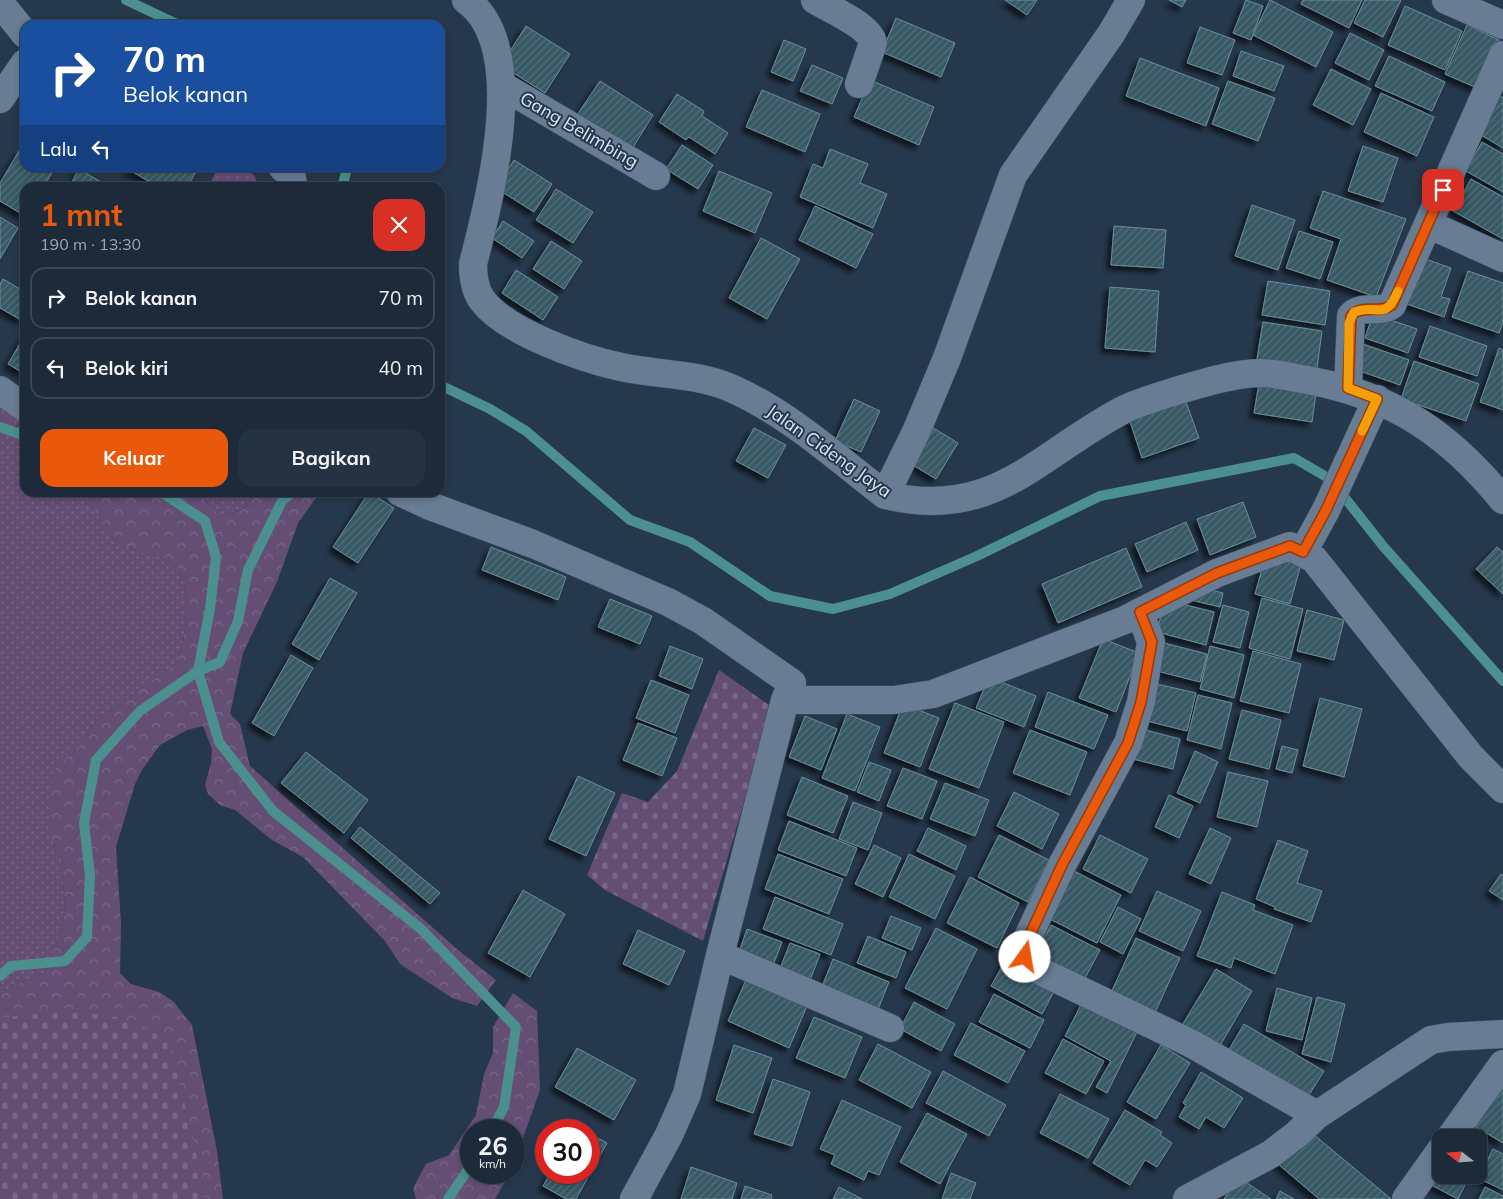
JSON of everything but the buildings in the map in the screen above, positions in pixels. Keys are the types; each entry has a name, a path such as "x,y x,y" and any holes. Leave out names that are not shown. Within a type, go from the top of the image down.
{"street":[{"name":"Jalan Cideng Jaya","path":"466,0 474,6 487,22 493,37 501,85 500,126 493,183 473,264 473,276 477,290 487,306 518,328 582,357 622,368 709,381 731,388 781,416 885,495 906,500 953,501 977,495 1023,475 1126,409 1213,380 1262,373 1348,388 1410,415 1471,462 1503,500"},
{"path":"815,0 868,31 872,38 873,43 859,84"},
{"path":"885,495 916,432 947,358 1013,175 1111,34 1131,0"},
{"path":"1446,0 1503,26"},
{"path":"0,3 20,28"},
{"path":"1348,388 1351,316 1360,310 1386,309 1392,305 1503,55"},
{"path":"0,99 20,70"},
{"name":"Gang Belimbing","path":"501,85 656,176"},
{"path":"1428,224 1503,258"},
{"path":"0,390 20,404"},
{"path":"1303,552 1326,510 1377,399"},
{"path":"411,497 533,544 668,602 696,617 792,683 785,700 720,955 688,1094 670,1135 634,1199"},
{"path":"785,700 894,700 923,696 1125,620 1217,573 1290,546 1314,559 1471,757 1503,789"},
{"path":"1140,612 1152,642 1141,702 1128,743 1062,865 1028,939 1025,957 1027,963 1192,1044 1317,1115"},
{"path":"720,955 890,1028"},
{"path":"1187,1199 1271,1154 1317,1115 1431,1040 1448,1037 1503,1034"},
{"path":"1456,1129 1503,1064"},
{"path":"1406,1199 1432,1163"}],"green space":[{"path":"215,172 250,172 255,176 257,182 211,182"},
{"path":"0,408 20,414 20,422 8,436 0,434"},
{"path":"20,423 20,497 88,497 107,533 120,544 172,563 180,573 185,588 186,612 183,639 175,664 95,722 78,747 56,768 53,843 62,873 65,903 61,932 44,973 16,984 0,994 0,434 8,436"},
{"path":"88,497 203,497 219,514 238,511 250,503 255,497 316,497 298,523 277,582 243,653 230,714 240,724 250,766 458,950 496,980 477,1006 452,998 400,964 385,941 303,857 272,840 235,810 220,805 208,794 205,785 211,763 212,749 203,726 187,730 160,745 142,770 135,784 116,847 121,923 120,973 131,984 159,992 173,1001 192,1025 217,1151 223,1199 143,1199 0,1047 0,994 16,984 44,973 61,932 65,903 62,873 53,843 49,797 56,768 78,747 95,722 175,664 183,639 186,612 185,588 180,573 172,563 120,544 107,533"},
{"path":"203,497 255,497 242,509 233,513 219,514"},
{"path":"719,670 772,707 703,941 605,890 587,875 622,793 648,802 677,771"},
{"path":"513,993 537,1011 540,1090 525,1132 525,1119 473,1119 476,1115 484,1074 493,1053 493,1027"},
{"path":"67,1010 116,1017 168,1039 194,1141 204,1199 0,1199 0,1018"},
{"path":"460,1139 460,1184 504,1184 495,1199 416,1199 413,1188 426,1164 449,1155"}],"waterway":[{"path":"126,0 168,20"},
{"path":"344,182 346,172"},
{"path":"445,387 490,409 526,431 630,520 690,542 770,596 833,609 890,594 977,556 1100,496 1294,458 1330,479 1383,546 1503,681"},
{"path":"0,427 20,434"},
{"path":"169,497 205,521 216,557 210,609 198,671 219,742 273,811 421,929 516,1027 504,1107 498,1119"},
{"path":"0,976 11,966 65,961 87,937 90,876 84,823 96,760 140,711 198,671 220,662 238,621 248,570 282,501 287,497"},
{"path":"448,1199 460,1181"}],"slow traffic":[{"path":"1362,431 1377,399 1348,388 1349,323 1354,312 1386,309 1392,305 1398,291"}],"route":[{"path":"1025,957 1028,939 1062,865 1128,743 1141,702 1152,642 1140,612 1217,573 1270,552 1287,546 1297,548 1303,552 1326,510 1377,399 1348,388 1349,323 1351,316 1354,312 1360,310 1386,309 1392,305 1443,190"}]}
